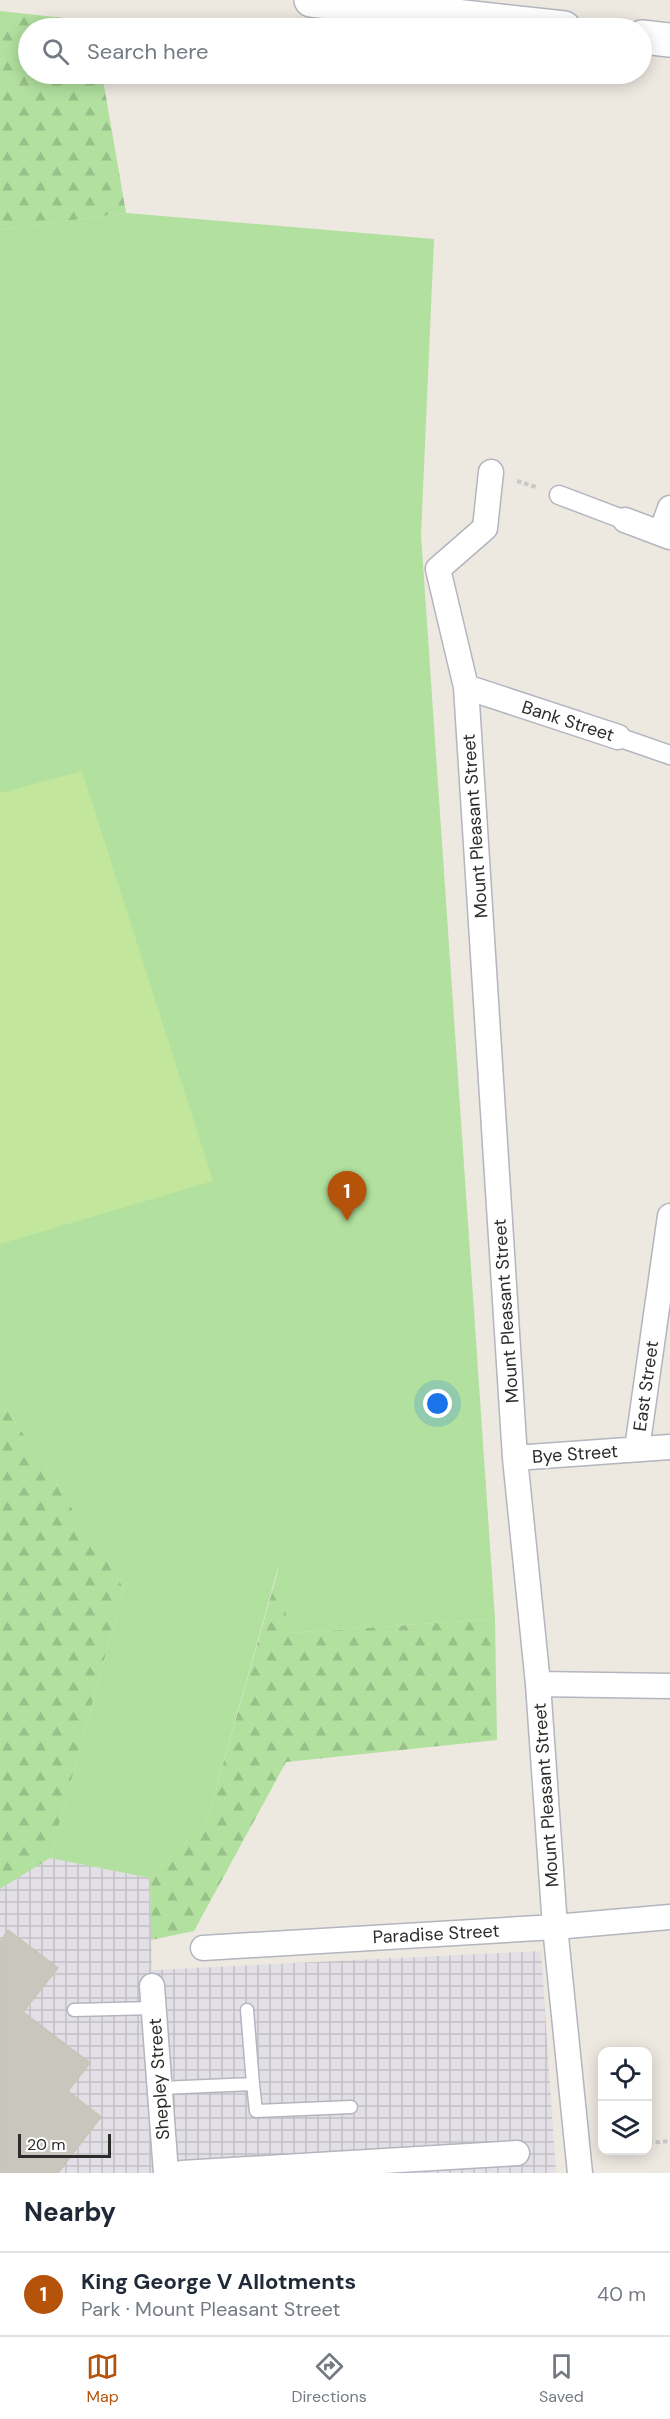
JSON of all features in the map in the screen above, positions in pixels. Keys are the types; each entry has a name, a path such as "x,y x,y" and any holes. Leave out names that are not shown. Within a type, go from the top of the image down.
{"main road":[{"path":"311,0 505,11 529,18"},
{"path":"652,38 670,40"}],"street":[{"name":"Mount Pleasant Street","path":"491,472 485,528 438,569 466,687 516,1458 538,1684 555,1927 580,2173"},
{"path":"559,495 666,535 670,508"},
{"name":"Bank Street","path":"466,687 670,755"},
{"name":"East Street","path":"637,1449 668,1244 670,1216"},
{"name":"Bye Street","path":"516,1458 670,1447"},
{"path":"538,1684 670,1686"},
{"name":"Paradise Street","path":"203,1948 555,1927 670,1917"},
{"name":"Shepley Street","path":"153,1996 166,2173"},
{"path":"182,2173 517,2153"}],"lane":[{"path":"74,2010 153,1996"},
{"path":"247,2010 256,2111 351,2107"},
{"path":"160,2088 253,2084"}],"path":[{"path":"491,472 559,495"},
{"path":"652,2143 670,2141"}],"shaded area":[{"path":"50,1858 150,1878 152,1970 541,1951 556,2173 0,2173 0,1889"}],"green space":[{"path":"0,11 65,18 18,18 18,84 104,84 126,213 0,230"},
{"path":"126,213 434,239 421,535 495,1619 289,1633 278,1568 207,1821 150,1878 50,1858 124,1588 0,1398 0,230"},
{"path":"82,771 213,1181 0,1244 0,793"},
{"path":"0,1398 124,1588 50,1858 0,1889"},
{"path":"279,1567 289,1633 495,1619 497,1740 286,1762 194,1931 151,1940 150,1878 207,1821"}],"building":[{"path":"8,1930 58,1968 23,2012 90,2063 68,2091 101,2117 58,2173 0,2173 0,1942"}],"place":[{"name":"King George V Allotments","path":"347,1221"}]}
